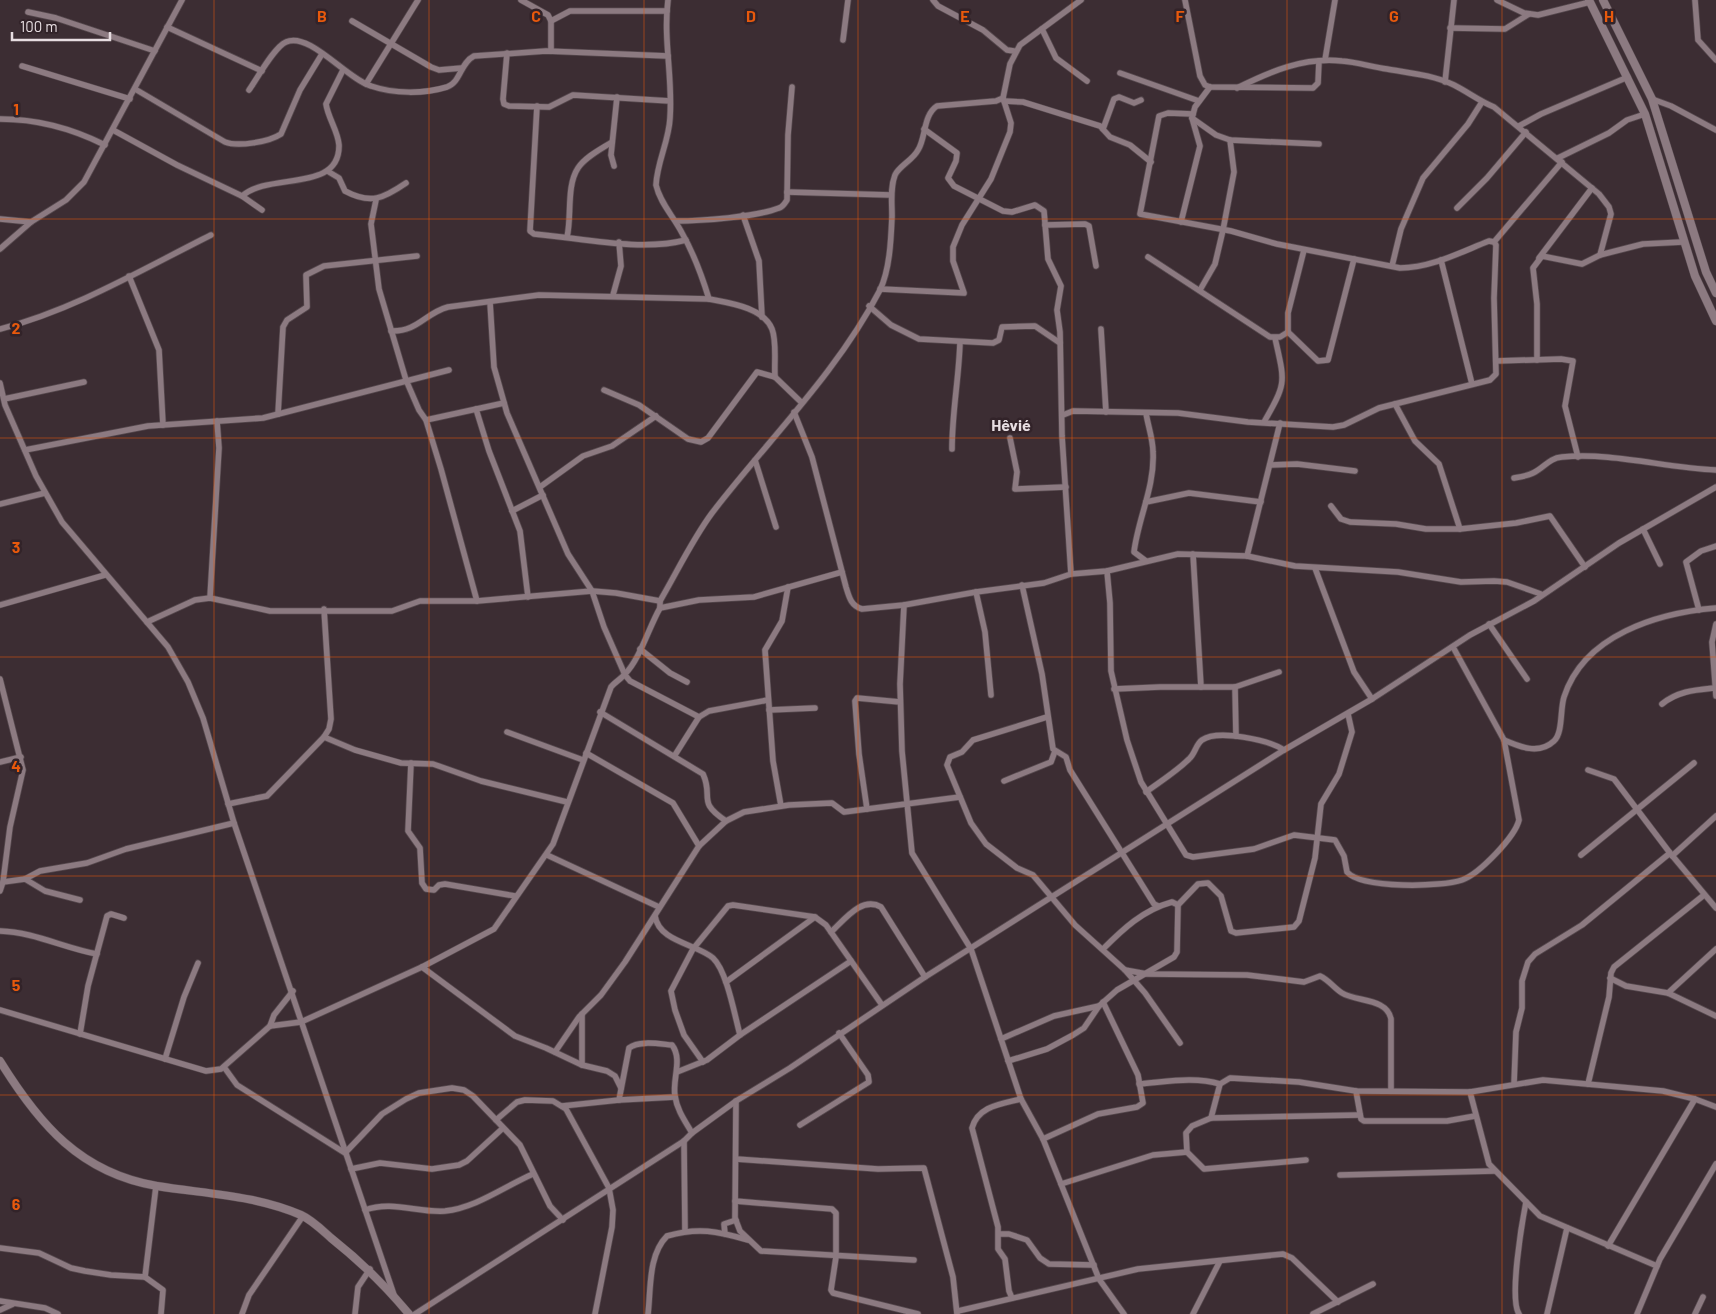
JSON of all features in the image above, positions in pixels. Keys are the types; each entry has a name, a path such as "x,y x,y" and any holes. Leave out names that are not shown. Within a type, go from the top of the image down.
{"street":[{"path":"0,249 31,222 75,193 88,176 182,0"},
{"path":"366,84 392,45 418,0"},
{"path":"521,0 544,11 551,22 552,51"},
{"path":"668,0 669,128 656,185 658,196 676,221 696,260 709,299"},
{"path":"843,40 848,0"},
{"path":"933,0 944,9 983,30 1002,47 1014,51"},
{"path":"880,289 964,293 953,261 953,247 962,225 980,198 1010,132 1011,123 1003,100 1014,51 1081,0"},
{"path":"1185,0 1200,76 1205,85 1210,87 1237,88 1313,88 1318,83 1335,0"},
{"path":"1445,82 1454,0"},
{"path":"1497,0 1529,14 1538,15 1590,1 1645,114 1695,276 1716,320"},
{"path":"1603,0 1652,99 1706,272 1716,293"},
{"path":"1695,0 1698,40 1716,60"},
{"path":"551,22 570,11 667,12"},
{"path":"28,12 56,18 155,52"},
{"path":"1450,28 1505,29 1529,14"},
{"path":"352,22 431,68 439,70 462,68"},
{"path":"167,27 262,72"},
{"path":"1042,28 1056,58 1087,81"},
{"path":"248,90 281,44 296,39 310,44 343,70 366,84 397,91 430,91 450,86 456,81 468,59 474,56 552,51 668,56"},
{"path":"507,53 504,104 556,105 573,94 670,101"},
{"path":"135,89 224,142 242,145 281,134 300,90 322,54"},
{"path":"1237,88 1289,65 1322,61 1344,61 1423,75 1445,82 1494,107 1592,188 1611,210 1600,256"},
{"path":"22,66 130,100"},
{"path":"242,196 250,188 260,185 318,176 329,172 335,162 339,147 326,104 343,70"},
{"path":"1120,73 1198,101"},
{"path":"1519,126 1541,114 1628,77"},
{"path":"676,221 743,215 779,208 787,200 792,87"},
{"path":"1181,222 1200,146 1193,116 1198,101 1210,87"},
{"path":"614,166 611,158 617,97"},
{"path":"1103,129 1114,99 1119,97 1134,103 1141,100"},
{"path":"1652,99 1671,106 1716,130"},
{"path":"270,1026 301,1022 422,967 494,929 515,896 547,855 611,687 618,679 625,675 640,649 660,604 711,515 840,352 880,289 886,272 892,214 891,195 896,173 919,150 924,128 937,106 1003,100 1024,102 1103,129 1110,137 1130,146 1151,162"},
{"path":"1392,266 1400,228 1423,178 1468,124 1482,102"},
{"path":"537,106 528,228 534,234 664,245 686,240"},
{"path":"1319,144 1230,140 1216,135 1193,116 1161,114 1139,210 1140,214 1223,230 1304,250 1392,266 1415,268 1489,241 1494,242"},
{"path":"1494,242 1560,160 1609,133 1627,120 1645,114"},
{"path":"0,119 28,119 53,124 73,130 104,146"},
{"path":"924,128 957,153 956,161 948,178 949,182 1003,211 1012,212 1038,206 1044,211 1048,259 1061,286 1057,310 1072,574"},
{"path":"113,130 177,165 242,196 262,210"},
{"path":"1457,208 1487,178 1526,132"},
{"path":"1200,290 1215,264 1223,230 1234,172 1230,140"},
{"path":"567,237 570,198 576,169 584,161 612,142"},
{"path":"329,172 339,178 345,191 376,200 385,198 406,183"},
{"path":"1537,360 1533,268 1592,188"},
{"path":"787,192 891,195"},
{"path":"376,200 371,224 379,289 406,380 419,410 426,420 477,601"},
{"path":"743,215 759,261 762,317"},
{"path":"0,219 31,222"},
{"path":"1045,225 1084,224 1089,226 1096,266"},
{"path":"0,329 28,322 129,276 211,235"},
{"path":"613,295 621,266 620,242"},
{"path":"1062,415 1073,411 1178,413 1318,427 1337,427 1379,408 1494,377 1496,374 1494,298 1496,245 1494,242"},
{"path":"1539,258 1548,256 1582,264 1600,256 1643,244 1684,242"},
{"path":"1304,250 1288,313 1288,332 1318,361 1328,360 1354,259"},
{"path":"278,414 283,327 287,320 307,307 306,275 324,266 417,256"},
{"path":"1148,257 1249,324 1275,338 1284,376 1283,386 1264,422"},
{"path":"1441,260 1472,384"},
{"path":"129,276 159,350 163,425"},
{"path":"391,331 404,332 412,329 444,308 539,295 613,295 709,299 737,304 762,317 772,329 775,377"},
{"path":"490,302 494,368 504,403 568,554 592,591 604,627 625,675 630,681 699,717"},
{"path":"869,306 908,336 919,340 993,343 999,340 1002,327 1031,325 1060,343"},
{"path":"1101,330 1106,412"},
{"path":"1275,338 1288,332"},
{"path":"952,449 952,414 955,390 958,384 960,342"},
{"path":"1496,361 1573,361 1566,406 1578,457"},
{"path":"25,450 113,431 278,414 449,370"},
{"path":"604,390 640,405 688,439 701,442 708,438 757,372 775,377 801,402"},
{"path":"0,411 5,402 84,382"},
{"path":"0,383 5,402 25,450 62,522 168,647 188,682 203,718 234,823 293,991 301,1022 394,1295"},
{"path":"426,420 504,403"},
{"path":"1395,404 1415,441 1439,464 1460,530"},
{"path":"476,409 521,537 528,597"},
{"path":"794,412 812,457 842,572 852,602 856,607 862,609 904,605 976,592 1044,583 1072,574 1106,571 1178,554 1247,556 1315,568 1398,572 1461,582 1507,582 1541,594"},
{"path":"1146,413 1153,450 1146,502 1136,534 1134,552 1146,561"},
{"path":"540,487 583,456 612,446 656,416"},
{"path":"210,598 218,448 217,421"},
{"path":"1247,556 1280,423"},
{"path":"1010,438 1017,472 1015,489 1066,487"},
{"path":"1514,478 1534,473 1552,459 1578,457 1617,458 1689,469 1716,470"},
{"path":"755,460 776,527"},
{"path":"1270,465 1298,464 1355,471"},
{"path":"415,1314 684,1141 736,1101 790,1068 839,1033 970,949 1284,750 1348,714 1489,624 1534,601 1541,594 1619,543 1716,487"},
{"path":"0,504 45,492"},
{"path":"1146,502 1189,493 1261,502"},
{"path":"512,511 544,495"},
{"path":"1331,506 1341,519 1350,522 1460,530 1516,523 1550,516 1585,567"},
{"path":"1643,529 1660,564"},
{"path":"1699,610 1686,562 1701,551 1716,546"},
{"path":"1193,554 1201,687"},
{"path":"1315,568 1354,672 1372,699"},
{"path":"1106,571 1110,611 1111,671 1127,740 1146,792 1186,855 1193,857 1254,849 1294,835 1316,836 1335,840 1344,856 1347,872 1359,880 1399,885 1454,882 1469,876 1503,846 1517,828 1519,820 1504,740 1453,647"},
{"path":"147,622 195,600 210,598 270,611 324,609 392,611 420,601 477,601 592,591 616,592 660,604 754,597 842,572"},
{"path":"0,605 105,575"},
{"path":"1004,780 1051,762 1055,751 1047,717 1042,674 1022,585"},
{"path":"782,806 773,761 765,650 782,621 788,587"},
{"path":"976,592 985,632 990,696"},
{"path":"904,605 900,702 902,751 912,853 970,949 1021,1099 1043,1139 1099,1279 1124,1314"},
{"path":"1504,740 1527,749 1546,747 1557,738 1564,697 1575,673 1590,653 1638,626 1660,618 1716,608"},
{"path":"228,804 267,796 324,737 329,729 324,609"},
{"path":"1489,624 1527,680"},
{"path":"1716,624 1712,642 1716,696"},
{"path":"640,649 670,673 687,682"},
{"path":"1114,689 1235,687 1279,672"},
{"path":"0,679 21,757 22,782 10,827 3,882 0,891"},
{"path":"1235,687 1236,736"},
{"path":"1662,704 1672,696 1690,690 1715,688"},
{"path":"867,809 859,754 855,702 857,698 900,702"},
{"path":"675,755 699,717 716,709 768,700"},
{"path":"769,710 815,708"},
{"path":"600,712 675,755 703,774 708,805 726,821"},
{"path":"1008,1061 1047,1049 1074,1035 1084,1028 1101,1004 1117,990 1174,957 1177,952 1178,905 1198,884 1208,882 1221,896 1231,931 1236,933 1294,927 1298,921 1315,858 1321,804 1339,774 1352,732 1348,714"},
{"path":"1047,717 973,740 962,752 950,758 947,765 960,797 971,823 986,844 1001,858 1033,875 1075,925 1125,970 1145,993 1180,1043"},
{"path":"507,732 583,760"},
{"path":"1146,792 1188,760 1202,740 1236,736 1274,744 1284,750"},
{"path":"324,737 355,750 401,763 432,764 481,781 567,802"},
{"path":"1055,751 1066,758 1070,770 1121,854 1154,904 1158,906"},
{"path":"586,753 672,803 699,846"},
{"path":"0,762 21,757"},
{"path":"411,762 408,831 420,848 422,883 426,889 434,890 439,885 445,884 515,896"},
{"path":"1581,855 1639,810 1694,763"},
{"path":"1588,770 1614,779 1671,855 1716,908"},
{"path":"555,1052 582,1014 601,995 656,916 659,907 699,846 726,821 744,812 782,806 832,803 844,812 960,797"},
{"path":"1514,1084 1516,1032 1522,1008 1522,981 1528,962 1535,954 1582,925 1671,855 1716,816"},
{"path":"3,882 25,879 40,871 87,863 126,849 234,823"},
{"path":"547,855 659,907"},
{"path":"25,879 45,891 80,900"},
{"path":"1588,1084 1610,992 1610,978 1614,967 1704,895"},
{"path":"1103,949 1120,931 1158,906 1172,902 1178,905"},
{"path":"831,932 864,904 874,903 882,907 926,977"},
{"path":"703,1062 682,1030 671,991 693,948 728,906 734,905 814,917 826,925 882,1005"},
{"path":"80,1034 88,986 107,916 111,914 124,918"},
{"path":"656,916 660,928 713,958 719,964 726,982 740,1036"},
{"path":"726,982 814,917"},
{"path":"0,930 26,932 44,941 97,954"},
{"path":"1668,993 1716,950"},
{"path":"677,1072 703,1062 851,961"},
{"path":"165,1058 184,997 198,963"},
{"path":"422,967 515,1036 555,1052 582,1066 594,1066 611,1074 621,1088"},
{"path":"1125,970 1147,974 1246,975 1304,982 1320,976 1328,980 1343,993 1379,1005 1390,1015 1391,1091"},
{"path":"1610,978 1626,986 1668,993 1716,1016"},
{"path":"0,1010 214,1072 224,1067 270,1026 274,1016 293,991"},
{"path":"1001,1039 1054,1016 1101,1004"},
{"path":"1043,1139 1098,1114 1141,1106 1143,1103 1138,1075 1101,1004"},
{"path":"582,1014 582,1066"},
{"path":"800,1125 869,1082 868,1075 839,1033"},
{"path":"618,1100 627,1052 633,1045 672,1045 675,1051 677,1072 673,1080 675,1097 678,1110 692,1133"},
{"path":"0,1062 35,1114 62,1142 90,1161 121,1177 156,1186 257,1199 303,1216 370,1269 394,1295 406,1312"},
{"path":"224,1067 237,1085 345,1153"},
{"path":"1211,1118 1220,1084 1230,1078 1298,1082 1356,1091 1470,1092 1543,1080 1663,1091 1696,1099 1716,1107"},
{"path":"1139,1084 1185,1080 1211,1081 1220,1084"},
{"path":"345,1153 390,1107 419,1093 452,1088 464,1090 520,1145 550,1206 563,1220"},
{"path":"1356,1091 1360,1116 1364,1121 1447,1121 1475,1116"},
{"path":"1470,1092 1485,1158 1494,1171 1540,1216 1657,1266"},
{"path":"562,1106 618,1100 675,1097"},
{"path":"1012,1298 1009,1291 1005,1259 998,1249 999,1234 972,1128 975,1118 987,1108 1021,1099"},
{"path":"1608,1246 1696,1099"},
{"path":"496,1120 517,1102 525,1100 553,1101 562,1106 566,1109 609,1188 613,1210 612,1227 596,1314"},
{"path":"736,1101 736,1220 740,1231 748,1240 761,1251 836,1257 914,1260"},
{"path":"1306,1160 1204,1169 1187,1152 1185,1142 1188,1129 1211,1118 1360,1116"},
{"path":"351,1169 380,1163 422,1169 459,1165 467,1161 503,1128"},
{"path":"684,1141 684,1231"},
{"path":"1061,1184 1153,1155 1187,1152"},
{"path":"736,1159 878,1169 924,1168 953,1277 958,1313 1012,1298 1157,1266 1283,1254 1292,1258 1338,1302"},
{"path":"1636,1314 1657,1266 1716,1164"},
{"path":"1340,1175 1494,1171"},
{"path":"365,1210 403,1206 446,1210 485,1198 533,1174"},
{"path":"145,1277 156,1186"},
{"path":"735,1201 832,1209 836,1213 836,1257 831,1290 833,1293 918,1314"},
{"path":"1518,1314 1515,1300 1520,1237 1526,1202"},
{"path":"242,1314 249,1295 303,1216"},
{"path":"725,1234 724,1224 736,1220"},
{"path":"1547,1314 1567,1228"},
{"path":"648,1314 653,1265 659,1246 667,1236 684,1231 704,1230 748,1240"},
{"path":"999,1234 1009,1234 1027,1240 1040,1258 1049,1264 1094,1265"},
{"path":"0,1248 39,1253 71,1268 85,1271 110,1276 145,1277 163,1290 161,1314"},
{"path":"1193,1314 1220,1261"},
{"path":"355,1314 358,1287 370,1269"},
{"path":"1313,1314 1373,1284"},
{"path":"1695,1314 1703,1297"},
{"path":"0,1301 45,1308 58,1314"},
{"path":"0,1310 15,1303"}],"district":[{"name":"Hêvié","path":"1011,425"}]}
